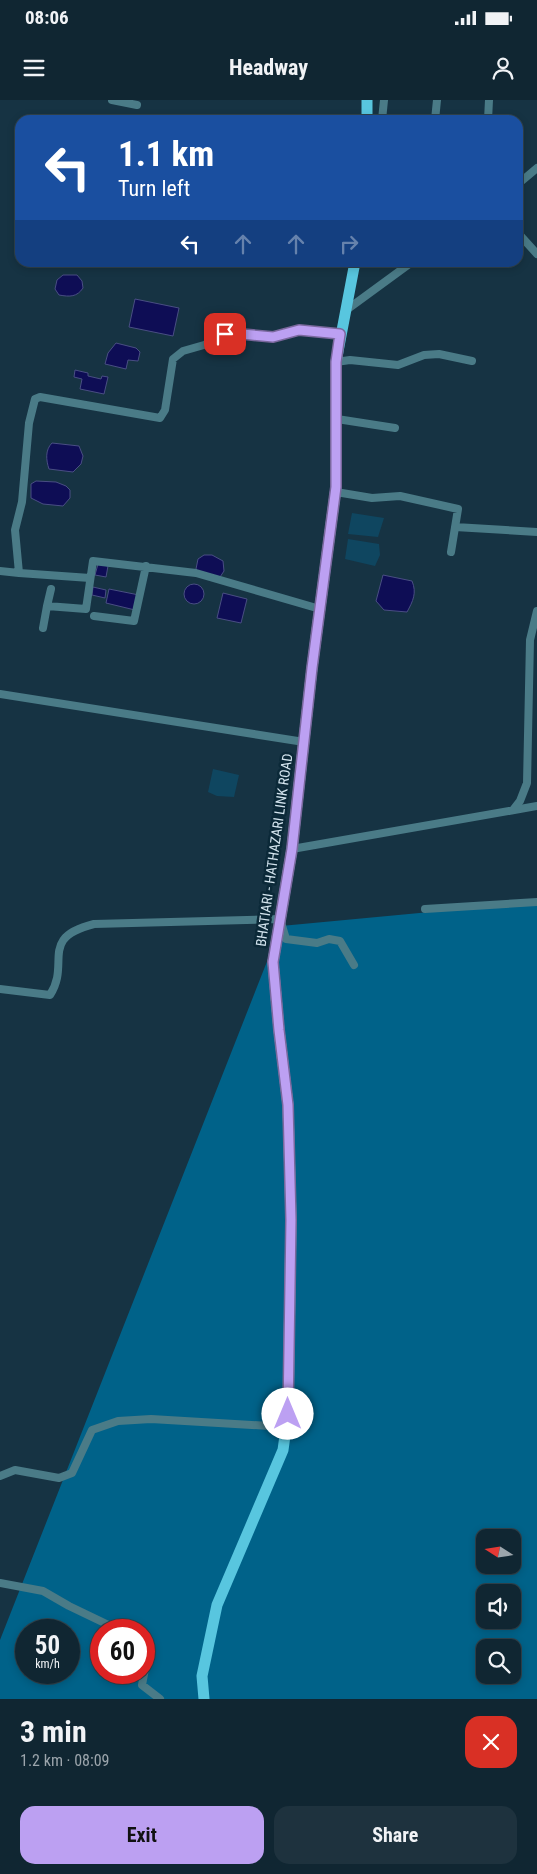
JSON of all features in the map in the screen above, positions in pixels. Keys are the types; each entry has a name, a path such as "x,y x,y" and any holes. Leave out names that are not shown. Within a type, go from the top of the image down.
{"main road":[{"path":"367,100 368,115"},
{"name":"BHATIARI - HATHAZARI LINK ROAD","path":"203,1698 202,1676 218,1605 283,1450 288,1414 291,1220 288,1105 273,968 292,849 320,609 336,492 336,362 354,267"}],"street":[{"path":"112,100 137,104"},
{"path":"382,115 384,100"},
{"path":"436,115 437,100"},
{"path":"488,115 489,100"},
{"path":"523,180 537,168"},
{"path":"523,239 537,254"},
{"path":"345,310 405,267"},
{"path":"19,573 16,530 22,502 29,423 35,399 40,397 160,418 165,410 174,358 183,351 204,345 225,334 273,337 299,330 340,334"},
{"path":"336,362 350,360 398,365 424,355 439,354 472,361"},
{"path":"336,420 395,428"},
{"path":"336,492 372,498 400,496 458,509 451,552"},
{"path":"455,527 537,532"},
{"path":"47,606 86,609 93,561 118,566 146,566 196,573 320,609"},
{"path":"94,616 134,621 146,566"},
{"path":"0,571 90,578"},
{"path":"43,628 52,588"},
{"path":"514,810 520,801 527,783 530,640 537,611"},
{"path":"0,694 304,742"},
{"path":"292,849 537,806"},
{"path":"426,909 537,902"},
{"path":"0,989 50,995 54,989 58,954 63,940 75,929 94,924 280,919 286,939 317,943 330,940 340,942 354,965"},
{"path":"0,1476 15,1470 59,1478 72,1473 92,1430 118,1421 152,1419 286,1427"},
{"path":"0,1583 43,1591 96,1619"},
{"path":"142,1684 142,1686 160,1699"}],"shaded area":[{"path":"63,275 77,275 82,281 83,288 73,296 59,295 55,289 57,280"},
{"path":"135,299 179,308 173,336 129,327"},
{"path":"116,343 136,348 140,352 138,361 128,360 126,369 105,364 108,353"},
{"path":"75,370 101,379 102,376 108,377 104,394 80,389 82,379 74,377"},
{"path":"52,443 79,446 83,456 81,464 73,472 49,469 47,455"},
{"path":"36,481 56,482 66,486 70,490 70,498 63,506 43,504 31,498 31,484"},
{"path":"352,513 384,518 378,537 348,534"},
{"path":"348,539 379,544 380,555 375,566 345,559"},
{"path":"204,555 212,555 223,561 224,571 220,577 199,572 196,569 198,559"},
{"path":"98,564 108,566 106,577 95,575"},
{"path":"383,575 412,581 414,597 407,612 384,610 376,601"},
{"path":"194,584 201,587 204,594 201,601 194,604 187,601 184,594 187,587"},
{"path":"93,587 106,590 105,598 92,595"},
{"path":"109,589 139,595 135,610 106,603"},
{"path":"223,593 247,599 241,623 217,618"},
{"path":"213,769 239,775 234,797 217,796 208,792"},
{"path":"537,902 537,1699 0,1699 0,1640 281,926"}],"route":[{"path":"225,334 273,337 299,330 326,331 340,334 336,362 336,487 312,668 292,849 273,962 288,1105 291,1220 288,1414"}]}
